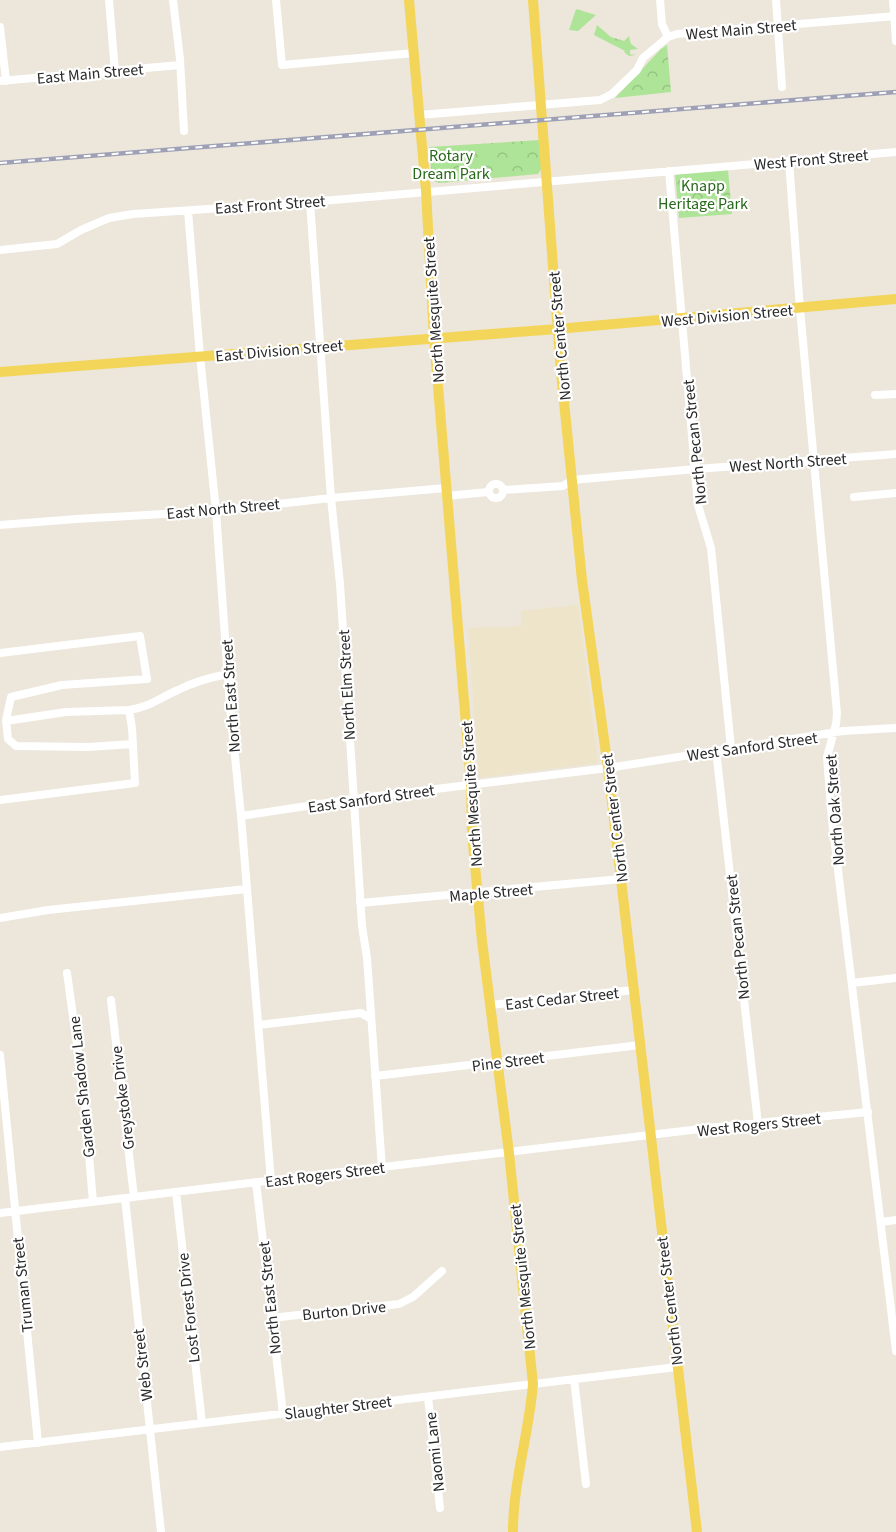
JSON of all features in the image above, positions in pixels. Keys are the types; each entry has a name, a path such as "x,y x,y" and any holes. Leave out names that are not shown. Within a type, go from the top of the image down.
{"main road":[{"name":"North Mesquite Street","path":"409,0 426,191 434,338 471,785 472,833 533,1384 515,1500 513,1532"},
{"name":"North Center Street","path":"533,0 557,329 582,580 608,768 696,1532"},
{"name":"West Division Street","path":"557,329 896,299"},
{"name":"East Division Street","path":"0,372 557,329"}],"street":[{"path":"109,0 115,72"},
{"path":"173,0 184,131"},
{"path":"276,0 282,65 414,53"},
{"path":"660,0 662,24 668,37"},
{"path":"776,0 782,87"},
{"path":"893,0 896,41"},
{"name":"West Main Street","path":"541,104 600,100 612,94 637,70 643,58 668,37 686,33 895,16"},
{"path":"0,27 3,81"},
{"name":"East Main Street","path":"3,81 180,65"},
{"path":"419,115 541,104"},
{"name":"West Front Street","path":"547,181 896,152"},
{"name":"North Oak Street","path":"789,161 800,309 837,713 827,757 896,1351"},
{"name":"North Pecan Street","path":"669,171 699,505 711,548 731,748"},
{"name":"East Front Street","path":"0,250 57,244 109,218 133,214 310,202 547,181"},
{"name":"North Elm Street","path":"310,202 331,498 340,584 360,903 382,1168"},
{"name":"North East Street","path":"188,211 216,511 230,707 271,1181"},
{"path":"875,396 896,394"},
{"name":"West North Street","path":"573,480 896,454"},
{"name":"East North Street","path":"0,525 216,511 331,498 488,492 492,497 497,498 501,496 503,490 563,486 573,480"},
{"path":"854,497 896,493"},
{"path":"0,653 140,636 147,680 62,685 11,697 6,721 8,739 15,746 88,747 133,744"},
{"path":"6,721 66,712 145,708 177,690 211,677 229,674"},
{"path":"0,800 135,783 129,710"},
{"name":"West Sanford Street","path":"608,768 843,731 896,728"},
{"name":"North Pecan Street","path":"716,750 758,1124"},
{"name":"East Sanford Street","path":"241,816 353,799 608,768"},
{"name":"Maple Street","path":"360,903 621,879"},
{"path":"0,918 48,910 247,889"},
{"name":"Garden Shadow Lane","path":"67,973 84,1096 93,1202"},
{"path":"852,983 896,978"},
{"name":"East Cedar Street","path":"490,1005 634,990"},
{"name":"Greystoke Drive","path":"111,1000 130,1197"},
{"path":"258,1025 361,1013 371,1019"},
{"name":"Pine Street","path":"375,1076 640,1046"},
{"name":"Truman Street","path":"0,1055 38,1443"},
{"name":"West Rogers Street","path":"650,1136 868,1112"},
{"name":"East Rogers Street","path":"0,1213 650,1136"},
{"name":"North East Street","path":"256,1182 283,1414"},
{"name":"Lost Forest Drive","path":"176,1192 202,1423"},
{"name":"Web Street","path":"130,1197 161,1532"},
{"path":"881,1222 896,1220"},
{"name":"Burton Drive","path":"271,1318 399,1304 413,1297 442,1271"},
{"name":"Slaughter Street","path":"0,1447 677,1367"},
{"path":"573,1379 586,1484"},
{"name":"Naomi Lane","path":"428,1396 440,1508"}],"shaded area":[{"path":"578,605 598,763 479,778 468,628 522,626 521,611"}],"green space":[{"path":"576,9 596,15 578,31 569,30"},
{"path":"597,25 611,37 624,41 629,36 631,44 638,49 630,50 630,54 635,55 629,56 625,51 594,35"},
{"path":"667,45 671,92 615,98 661,49"},
{"name":"Rotary Dream Park","path":"540,140 542,168 538,174 440,183 432,179 429,147"},
{"name":"Knapp Heritage Park","path":"728,170 732,214 679,218 675,174"}],"railway":[{"path":"0,163 896,92"}]}
